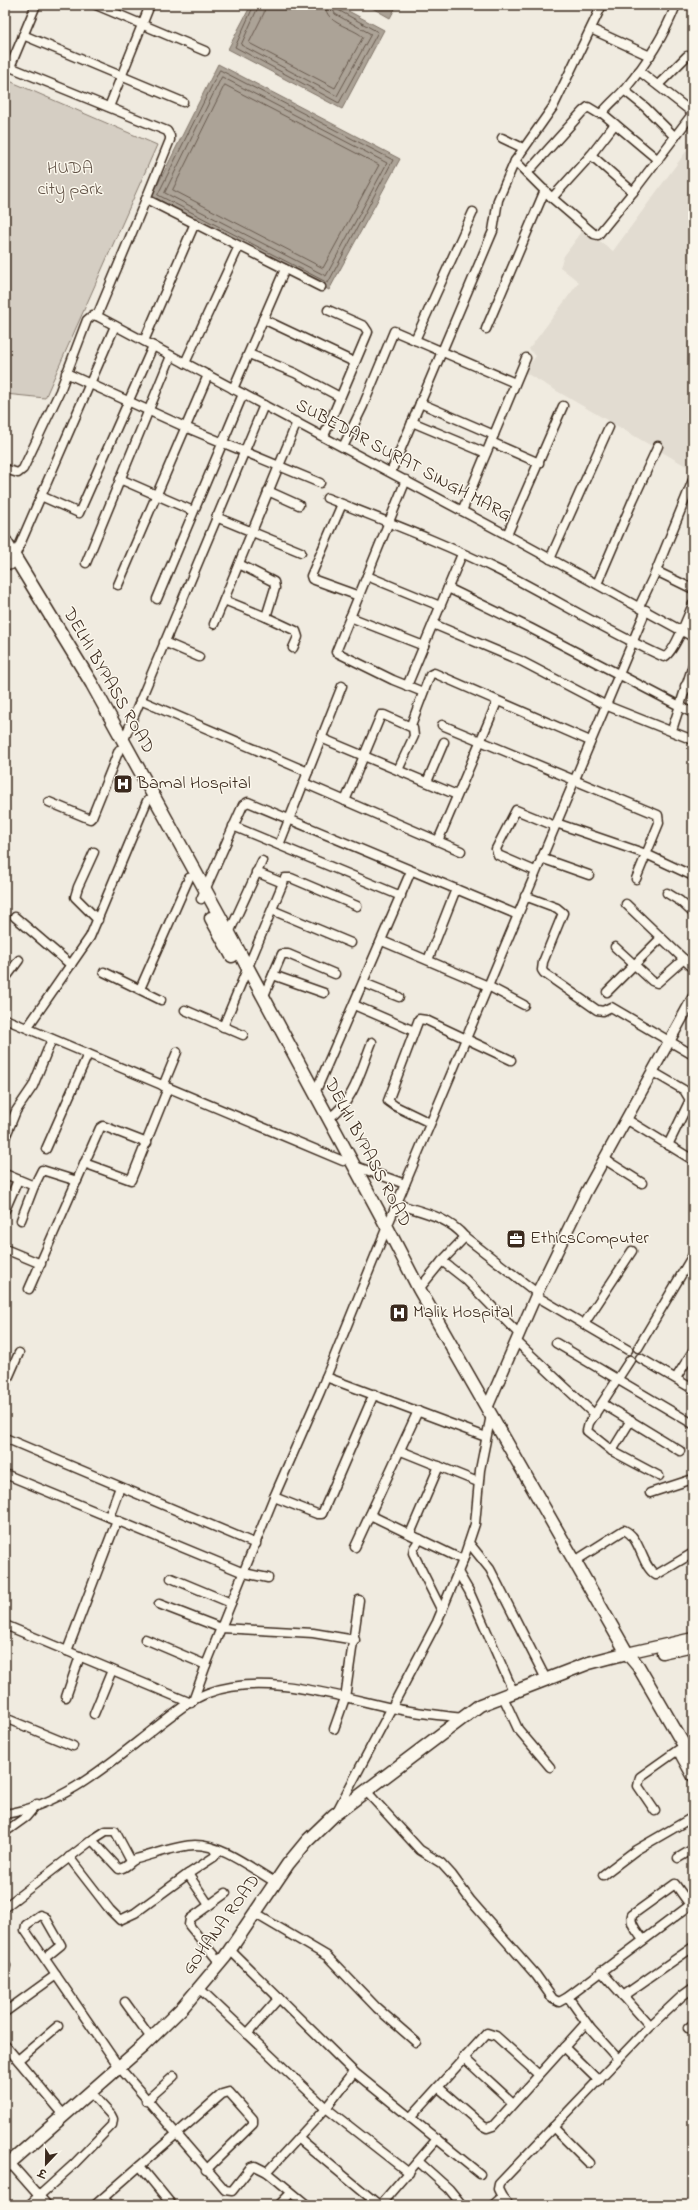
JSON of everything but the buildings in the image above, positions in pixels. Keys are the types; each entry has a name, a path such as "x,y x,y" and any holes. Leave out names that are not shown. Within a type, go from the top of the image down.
{"main road":[{"name":"DELHI BYPASS ROAD","path":"5,541 10,559 121,746 188,870 225,934 343,1162 394,1242 419,1289"},
{"name":"DELHI BYPASS ROAD","path":"245,973 263,998 329,1118 355,1166 386,1230"},
{"path":"419,1289 631,1658 638,1666 693,1761"},
{"path":"469,1715 601,1667 631,1658"},
{"path":"631,1658 633,1668 652,1705 693,1775"},
{"name":"GOHANA ROAD","path":"7,2165 151,2038 198,1988 230,1950 275,1882 307,1841 336,1813 469,1715 480,1705 589,1663 631,1658"}],"street":[{"path":"5,469 18,473 23,470 60,391 87,320 93,316 97,316 169,146 170,136 162,128 109,108 8,66 36,5"},
{"path":"96,5 204,51"},
{"path":"109,108 150,5"},
{"path":"391,472 493,231 498,200 515,161 553,107 602,5"},
{"path":"602,113 608,104 624,90 650,56 662,37 676,5"},
{"path":"591,29 650,56"},
{"path":"23,35 183,102"},
{"path":"658,86 687,56"},
{"path":"515,161 552,198 594,234 598,235 634,192 693,113 639,71"},
{"path":"624,90 645,107 675,137"},
{"path":"527,173 583,111 588,108 598,113 602,113 658,160"},
{"path":"552,198 591,155 615,124"},
{"path":"502,138 523,148"},
{"path":"591,155 634,192"},
{"path":"486,329 545,190"},
{"path":"146,199 321,287"},
{"path":"415,340 473,212"},
{"path":"144,341 195,223"},
{"path":"185,363 239,246"},
{"path":"233,389 285,269"},
{"path":"324,436 354,362 368,332 367,328 328,310"},
{"name":"SUBEDAR SURAT SINGH MARG","path":"97,316 406,480 693,637"},
{"path":"263,319 354,362"},
{"path":"10,559 41,496 115,326"},
{"path":"343,447 363,406 392,333 396,331 515,383"},
{"path":"41,496 79,513 153,346"},
{"path":"249,354 295,373 340,397"},
{"path":"86,563 171,356"},
{"path":"462,511 526,358"},
{"path":"66,374 185,427 320,483"},
{"path":"118,585 208,375"},
{"path":"157,599 243,394"},
{"path":"420,403 539,463"},
{"path":"49,802 90,819 92,817 264,405"},
{"path":"507,535 563,406"},
{"path":"214,624 297,422"},
{"path":"412,422 486,454"},
{"path":"550,559 609,428"},
{"path":"598,584 633,500 658,446"},
{"path":"120,479 194,511"},
{"path":"406,480 336,652 407,686 423,692"},
{"path":"192,1702 274,1497 326,1377 535,871 542,858 619,674 632,642 642,608 656,571 693,480"},
{"path":"268,492 299,505"},
{"path":"327,498 500,571 632,642 666,657 682,630 693,604"},
{"path":"342,504 311,576 312,579 358,596"},
{"path":"216,517 301,552"},
{"path":"407,686 462,554"},
{"path":"239,564 274,582 275,588 266,617"},
{"path":"656,571 693,589"},
{"path":"367,576 440,606"},
{"path":"448,588 530,628 693,713"},
{"path":"224,600 266,617 296,632 298,637 293,648"},
{"path":"350,617 424,646"},
{"path":"433,624 521,661 605,705 672,730 693,740"},
{"path":"164,642 199,657"},
{"path":"672,730 679,705 689,688 693,665"},
{"path":"398,770 414,736 413,728 411,726 423,692 430,675 434,673 497,702 590,741"},
{"path":"279,845 342,686"},
{"path":"140,700 308,772"},
{"path":"438,841 497,702"},
{"path":"345,801 381,715 411,726"},
{"path":"442,725 658,815 659,823 636,879"},
{"path":"321,738 457,795"},
{"path":"427,782 444,742"},
{"path":"304,783 461,851"},
{"path":"27,1028 90,937 98,920 146,794"},
{"path":"203,896 243,805 248,802 518,915"},
{"path":"535,871 498,855 496,849 516,810 646,854 693,876"},
{"path":"233,826 401,896"},
{"path":"94,852 75,897 98,920"},
{"path":"542,858 589,875"},
{"path":"225,934 262,861"},
{"path":"140,989 188,870"},
{"path":"315,1093 412,871"},
{"path":"256,872 283,883"},
{"path":"223,1027 286,878 291,878 357,906"},
{"path":"428,960 456,889"},
{"path":"667,893 680,901 693,913"},
{"path":"525,896 557,908 563,913 543,962 542,970 544,973 597,1010 603,1011 611,1007 693,1055"},
{"path":"626,904 693,968"},
{"path":"272,910 351,943"},
{"path":"15,918 72,965"},
{"path":"607,992 661,938"},
{"path":"382,941 488,986 524,1005"},
{"path":"615,947 652,981 657,983 684,960"},
{"path":"263,998 282,954 285,953 335,974"},
{"path":"5,979 19,960"},
{"path":"104,972 161,1000"},
{"path":"273,975 324,993"},
{"path":"364,983 399,997"},
{"path":"336,1813 393,1708 442,1611 463,1560 475,1524 478,1482 489,1411 537,1294 586,1192 693,998"},
{"path":"354,1005 414,1031"},
{"path":"185,1010 244,1035"},
{"path":"5,1019 343,1162"},
{"path":"430,1123 388,1101 419,1019 426,1020 511,1060"},
{"path":"5,1138 16,1111 33,1086 52,1039"},
{"path":"329,1118 340,1111 348,1102 372,1042"},
{"path":"84,1163 131,1180 147,1143 177,1052"},
{"path":"46,1149 88,1054"},
{"path":"653,1072 684,1090 690,1100 668,1145"},
{"path":"626,1119 693,1160"},
{"path":"29,1289 84,1163 102,1126 147,1143"},
{"path":"604,1159 642,1183"},
{"path":"355,1166 405,1184"},
{"path":"21,1220 42,1170 77,1181"},
{"path":"5,1174 34,1186"},
{"path":"5,1210 18,1180"},
{"path":"397,1204 455,1225 465,1237 537,1294 628,1350"},
{"path":"419,1289 442,1261 465,1237"},
{"path":"5,1249 41,1264"},
{"path":"584,1324 632,1250"},
{"path":"638,1348 693,1255"},
{"path":"442,1261 465,1279 518,1338 595,1415"},
{"path":"556,1343 693,1424"},
{"path":"628,1350 631,1347 638,1348"},
{"path":"638,1348 641,1352 640,1358"},
{"path":"628,1350 627,1355 630,1360"},
{"path":"676,1378 693,1352"},
{"path":"5,1385 19,1353"},
{"path":"630,1360 635,1361 640,1358"},
{"path":"640,1358 693,1389"},
{"path":"630,1360 603,1404 589,1423 587,1431 612,1451 659,1476"},
{"path":"326,1377 486,1437"},
{"path":"274,1497 317,1514 322,1514 374,1394"},
{"path":"603,1404 680,1451"},
{"path":"355,1547 401,1451 418,1411"},
{"path":"612,1451 631,1420"},
{"path":"5,1438 256,1544"},
{"path":"401,1451 478,1482"},
{"path":"410,1534 440,1466"},
{"path":"5,1474 244,1573 268,1578"},
{"path":"650,1493 693,1479"},
{"path":"109,1517 120,1487"},
{"path":"370,1515 463,1560"},
{"path":"67,1651 117,1520"},
{"path":"575,1561 624,1530 630,1534 650,1569 656,1575 693,1553"},
{"path":"420,1539 414,1548 413,1553 442,1611"},
{"path":"469,1543 493,1575 546,1680"},
{"path":"458,1572 469,1591 513,1691"},
{"path":"171,1578 231,1603"},
{"path":"334,1729 345,1698 355,1640 359,1600"},
{"path":"159,1604 222,1628 313,1633 355,1640"},
{"path":"5,1625 192,1702"},
{"path":"631,1658 693,1638"},
{"path":"145,1639 206,1665"},
{"path":"631,1658 693,1646"},
{"path":"66,1697 80,1656"},
{"path":"94,1714 112,1670"},
{"path":"5,1814 37,1804 82,1784 175,1712 208,1693 243,1685 286,1687 393,1708 469,1715"},
{"path":"505,1701 518,1728 550,1767"},
{"path":"5,1718 73,1746"},
{"path":"655,1811 638,1786 640,1777 678,1750"},
{"path":"366,1791 420,1850 441,1863 452,1875 471,1902 536,1976 553,1999 561,2001 568,1997 692,1904 675,1884 632,1915 631,1923 643,1940"},
{"path":"5,1832 29,1815 37,1804"},
{"path":"603,1875 636,1850 693,1817"},
{"path":"6,1905 106,1831 114,1831 131,1861"},
{"path":"92,1840 119,1869 124,1868 131,1861 190,1845 202,1845 218,1851 275,1882"},
{"path":"678,1858 693,1850"},
{"path":"69,1857 110,1910 120,1920 135,1913 214,1857 218,1851"},
{"path":"188,1874 209,1905"},
{"path":"220,1963 189,1925 190,1919 226,1893"},
{"path":"254,1913 328,1956 377,2008 416,2042"},
{"path":"44,1958 61,1945 45,1917 40,1915 26,1925 25,1930 44,1958 119,2067 146,2101 225,2190 229,2192 251,2167 258,2167 267,2172 307,2205"},
{"path":"623,1996 693,1947"},
{"path":"230,1950 354,2072 480,2174"},
{"path":"601,1971 650,2026"},
{"path":"5,2012 56,1975"},
{"path":"198,1988 326,2108 409,2173"},
{"path":"510,2205 502,2197 498,2188 499,2184 650,2026 693,1988"},
{"path":"568,1997 586,2023 618,2059"},
{"path":"247,2034 279,1998"},
{"path":"125,2002 151,2038"},
{"path":"438,2087 487,2128 493,2126 586,2023"},
{"path":"18,2060 58,2026"},
{"path":"410,2118 484,2034 490,2033 496,2036 539,2075"},
{"path":"5,2045 64,2115"},
{"path":"564,2047 599,2080"},
{"path":"463,2057 513,2103"},
{"path":"267,2172 326,2108 354,2072"},
{"path":"146,2101 174,2076"},
{"path":"29,2205 73,2165 112,2125 113,2120 111,2115 90,2092"},
{"path":"95,2205 226,2092 230,2093 253,2119 252,2128 206,2170"},
{"path":"553,2127 589,2163"},
{"path":"298,2138 380,2205 438,2139"},
{"path":"419,2162 460,2204"},
{"path":"7,2165 47,2205"},
{"path":"140,2166 172,2205"},
{"path":"279,2205 291,2193"},
{"path":"493,2205 502,2197"},
{"path":"104,2198 110,2205"}],"shaded area":[{"path":"693,142 693,470 524,372 536,356 529,349 579,282 560,267 564,256 584,229 613,251"}],"green space":[{"name":"HUDA city park","path":"5,79 157,145 45,398 5,394"}],"water":[{"path":"251,5 337,5 384,30 342,109 228,49"},
{"path":"367,5 397,5 390,18"},
{"path":"218,64 400,159 329,290 152,196"}],"place":[{"name":"Bamal Hospital","path":"123,784"},
{"name":"EthicsComputer","path":"516,1239"},
{"name":"Malik Hospital","path":"399,1313"}]}
